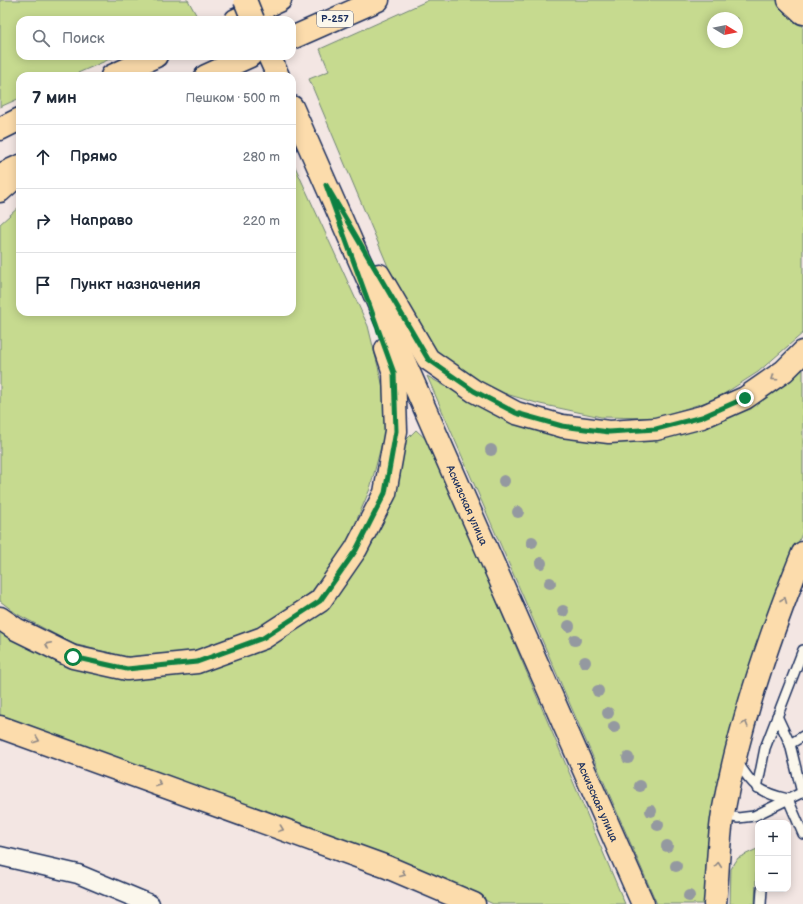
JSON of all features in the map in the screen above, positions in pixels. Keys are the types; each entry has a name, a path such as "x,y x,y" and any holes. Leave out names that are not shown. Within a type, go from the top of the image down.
{"main road":[{"path":"244,0 251,16"},
{"path":"245,16 280,0"},
{"name":"Р-257","path":"296,36 378,0"},
{"path":"789,0 803,13"},
{"path":"121,72 147,60"},
{"path":"215,72 241,60"},
{"path":"271,60 276,72"},
{"path":"0,119 16,113"},
{"name":"Аскизская улица","path":"296,116 643,904"},
{"path":"0,129 16,121"},
{"path":"0,175 16,168"},
{"path":"0,191 16,177"},
{"path":"326,185 428,359 474,391 516,413 570,427 609,432 656,429 702,417 745,398 784,371 803,352"},
{"path":"0,618 16,630 73,657 127,669 197,662 263,638 320,601 356,550 385,493 396,431 394,373 326,185"},
{"path":"715,904 723,815 735,757 777,617 803,553"},
{"path":"0,727 387,867 474,904"}],"street":[{"path":"0,856 78,874 150,904"}],"lane":[{"path":"757,788 765,748 803,650"},
{"path":"723,815 756,820 788,799 802,792 790,744 777,716"},
{"path":"790,744 803,736"},
{"path":"735,757 748,780 757,788 769,795 788,799"},
{"path":"788,799 803,833"},
{"path":"761,904 762,892"}],"green space":[{"path":"0,0 188,0 197,16 16,16 16,60 108,60 80,72 16,72 16,100 0,107"},
{"path":"429,0 782,0 803,23 803,333 758,372 716,399 656,418 601,417 540,404 479,386 430,350 403,302 309,79 329,71 320,49"},
{"path":"296,169 368,326 383,387 385,431 370,489 345,547 311,592 258,630 193,651 127,657 73,644 17,614 0,601 0,224 16,210 16,316 296,316"},
{"path":"803,361 803,531 768,617 722,763 706,863 706,904 657,904 427,376 502,418 656,440 722,421 769,390"},
{"path":"416,430 429,442 625,904 493,904 451,883 0,719 0,629 129,677 326,610 363,559 392,499 406,440"},
{"path":"755,850 755,904 730,904 731,869 738,858"}],"route":[{"path":"73,657 127,669 197,662 263,638 320,601 356,550 385,493 396,431 394,373 326,185 428,359 474,391 516,413 562,426 609,432 656,429 702,417 745,398"}]}
